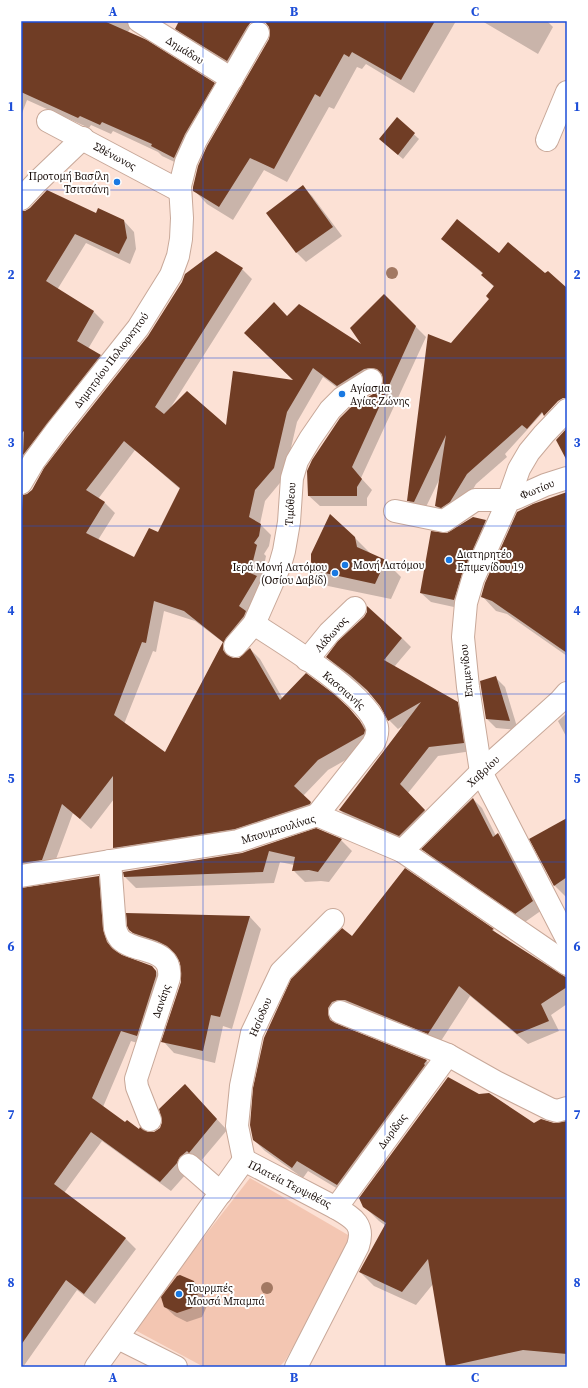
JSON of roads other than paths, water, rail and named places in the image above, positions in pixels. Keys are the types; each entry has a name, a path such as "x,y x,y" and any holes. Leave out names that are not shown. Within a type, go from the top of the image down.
{"street":[{"name":"Δημάδου","path":"139,21 232,79"},
{"name":"Δημητρίου Πολιορκητού","path":"21,483 34,461 57,430 138,328 171,275 178,256 181,239 182,218 180,191 184,170 193,146 258,33"},
{"path":"547,140 567,92"},
{"name":"Σθένωνος","path":"48,121 83,138 180,191"},
{"path":"21,199 83,138"},
{"name":"Τιμόθεου","path":"235,646 254,624 275,577 284,551 290,522 292,478 297,461 330,410 342,398 370,380"},
{"name":"Επιμενίδου","path":"567,410 544,434 519,469 508,500 476,570 470,588 465,613 463,637 464,660 481,772 567,939"},
{"name":"Φωτίου","path":"508,500 567,478"},
{"path":"395,511 444,521 475,500 508,500"},
{"name":"Λάδωνος","path":"307,660 329,633 355,608"},
{"name":"Κασσιανής","path":"254,624 307,660 351,693 370,713 377,728 377,737 373,744 317,815"},
{"name":"Χαβρίου","path":"402,851 481,772 567,693"},
{"name":"Μπουμπουλίνας","path":"21,876 110,860 238,841 317,815 402,851 567,964"},
{"name":"Δανάης","path":"110,860 115,928 117,934 121,940 158,955 164,959 168,964 170,971 136,1079 137,1087 150,1120"},
{"name":"Ησίοδου","path":"244,1160 237,1126 241,1086 252,1033 281,972 333,920"},
{"path":"340,1012 448,1055 496,1082 550,1109 557,1111 567,1108"},
{"name":"Δωρίδας","path":"336,1208 448,1055"},
{"name":"Πλατεία Τερψιθέας","path":"96,1367 244,1160 350,1216 360,1229 361,1238 358,1246 296,1367"},
{"path":"189,1165 221,1193"},
{"path":"118,1338 176,1367"}],"place":[{"name":"Προτομή Βασίλη Τσιτσάνη","path":"117,182"},
{"name":"Αγίασμα Αγίας Ζώνης","path":"342,394"},
{"name":"Διατηρητέο Επιμενίδου 19","path":"449,560"},
{"name":"Μονή Λατόμου","path":"345,565"},
{"name":"Ιερά Μονή Λατόμου (Οσίου Δαβίδ)","path":"335,573"},
{"name":"Τουρμπές Μουσά Μπαμπά","path":"179,1294"}]}
